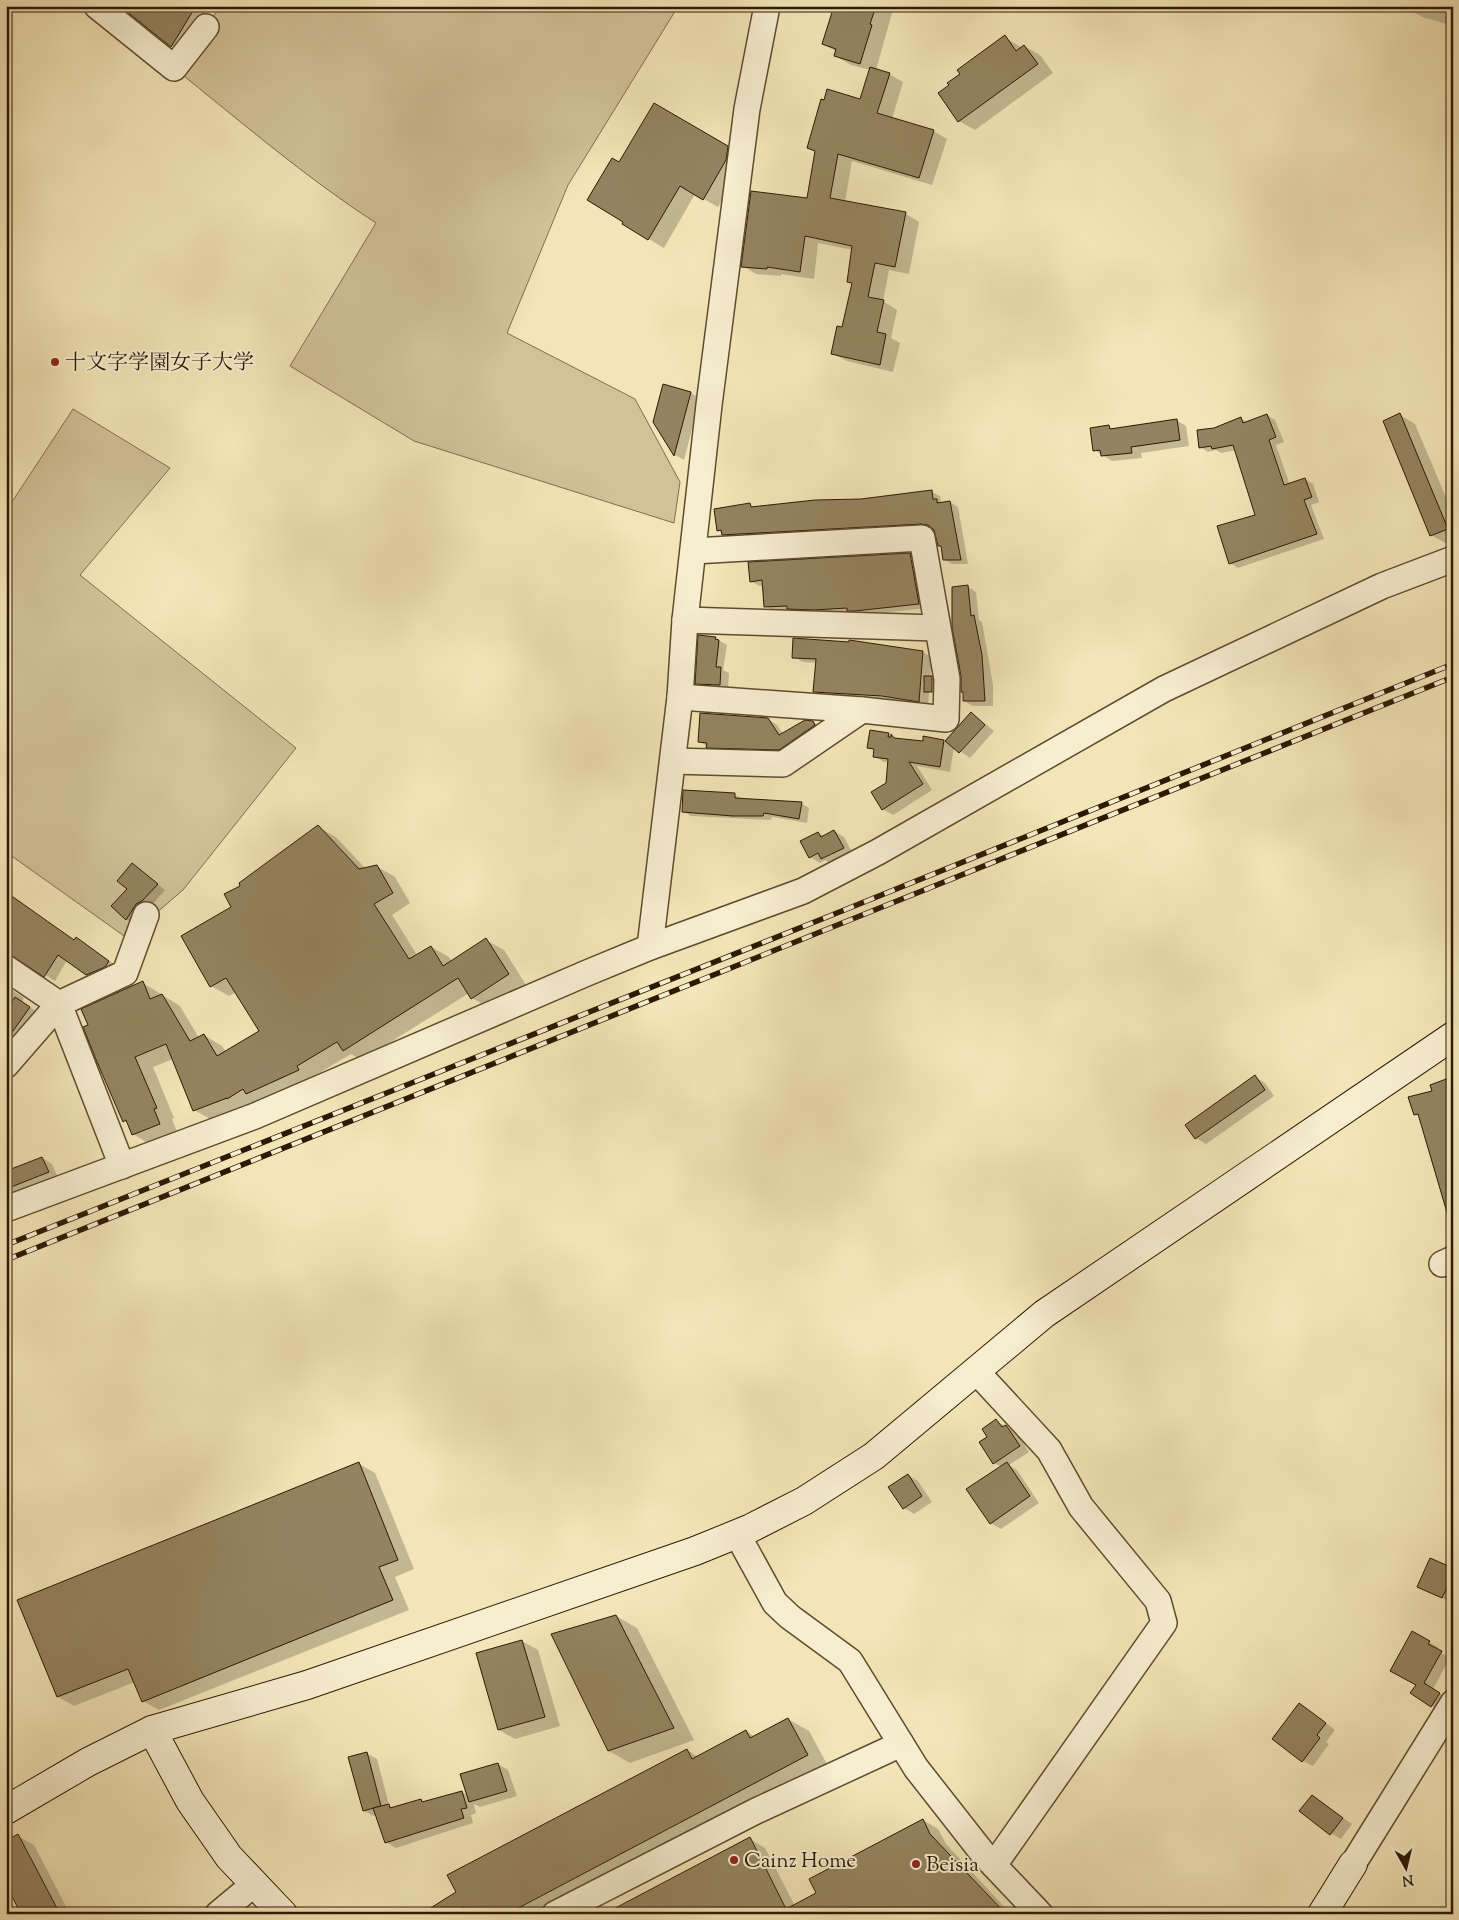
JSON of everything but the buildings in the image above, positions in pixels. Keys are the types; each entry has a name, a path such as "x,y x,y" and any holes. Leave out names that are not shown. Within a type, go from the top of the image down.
{"street":[{"path":"97,6 174,68 206,27"},
{"path":"650,947 673,761 686,620 710,405 747,109 767,6"},
{"path":"680,697 862,710 946,719 946,680 922,538 694,551"},
{"path":"6,1209 255,1116 587,972 803,891 878,852 1164,689 1382,586 1453,559"},
{"path":"686,620 937,628"},
{"path":"673,761 783,764 862,710"},
{"path":"6,1065 59,1004 125,973 146,915"},
{"path":"6,968 59,1004 122,1166"},
{"path":"6,1810 88,1762 152,1730 307,1685 695,1552 804,1501 874,1456 1044,1314 1453,1036"},
{"path":"976,1371 1049,1450 1080,1507 1158,1601 1164,1623 994,1865"},
{"path":"737,1534 775,1603 790,1617 850,1661 916,1768 994,1865 1040,1914"},
{"path":"1322,1914 1352,1864 1446,1729 1453,1703"},
{"path":"152,1730 190,1801 229,1857 283,1914"},
{"path":"555,1914 756,1811 901,1744"},
{"path":"218,1914 254,1884"}],"shaded area":[{"path":"221,6 666,6 674,13 568,185 507,333 635,399 680,482 674,523 414,441 290,366 376,223 298,168 174,68"},
{"path":"73,409 170,468 80,575 296,748 183,890 127,938 6,852 6,511"},
{"path":"6,1894 17,1914 6,1914"}],"railway":[{"path":"6,1245 827,917 1453,664"},
{"path":"6,1260 1453,677"}],"place":[{"name":"十文字学園女子大学","path":"55,362"},
{"name":"Cainz Home","path":"734,1860"},
{"name":"Beisia","path":"916,1864"}]}
